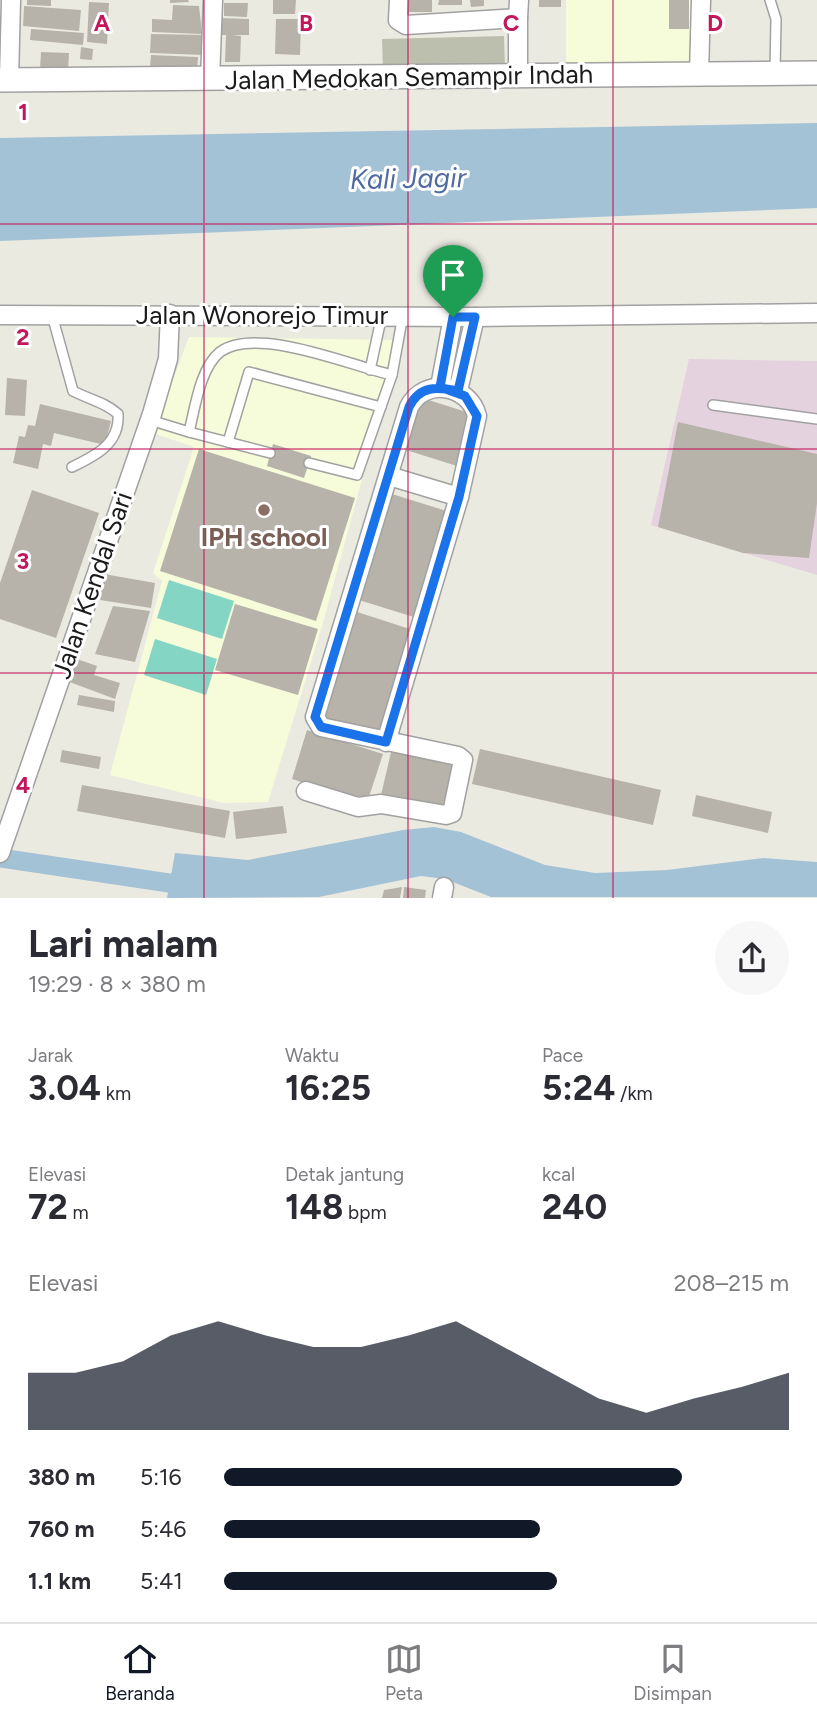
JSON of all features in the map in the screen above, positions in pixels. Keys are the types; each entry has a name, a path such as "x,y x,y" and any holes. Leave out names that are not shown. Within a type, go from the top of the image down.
{"street":[{"path":"4,80 11,0"},
{"path":"210,80 213,0"},
{"path":"399,0 398,20 406,25 519,9 518,74"},
{"path":"699,75 701,0"},
{"name":"Jalan Medokan Semampir Indah","path":"4,80 817,73"},
{"name":"Jalan Wonorejo Timur","path":"0,315 475,317 817,313"},
{"name":"Jalan Kendal Sari","path":"0,853 150,420 168,359 170,314"},
{"path":"449,389 453,317"},
{"path":"449,389 475,317"},
{"path":"306,791 358,807 380,804 441,814 452,813 464,760 386,742 321,727 315,717 412,401 422,391 449,389 473,406 477,416 459,497 386,742"},
{"path":"389,476 459,497"}],"lane":[{"path":"770,0 776,19 775,72"},
{"path":"52,314 73,391 90,401 108,404 118,414 119,426 103,450 72,467"},
{"path":"370,370 382,315"},
{"path":"309,463 357,475 392,375 403,315"},
{"path":"189,432 202,382 218,353 230,347 266,342 392,375"},
{"path":"228,442 250,373 381,407"},
{"path":"713,405 817,419"},
{"path":"150,420 270,453"}],"shaded area":[{"path":"566,0 693,0 692,66 566,67"},
{"path":"504,36 505,68 383,71 382,39"},
{"name":"IPH school","path":"189,337 400,340 322,626 268,802 224,803 110,775 162,581 153,573 194,447 153,433"},
{"path":"689,359 817,361 817,575 651,525"},
{"path":"169,580 234,601 222,639 157,618"},
{"path":"155,639 217,659 206,695 144,675"}],"water":[{"name":"Kali Jagir","path":"817,123 817,208 0,241 0,138"},
{"path":"434,827 461,832 545,865 595,873 667,870 763,858 817,862 817,897 491,897 445,879 421,876 319,897 167,898 175,853 248,860 403,830"}],"building":[{"path":"27,0 51,0 51,6 27,5"},
{"path":"170,0 188,0 189,2 170,3"},
{"path":"273,0 296,0 295,14 273,14"},
{"path":"408,0 432,0 432,12 408,12"},
{"path":"439,0 462,0 462,5 438,5"},
{"path":"470,0 484,0 484,6 471,7"},
{"path":"539,0 561,0 561,7 539,7"},
{"path":"669,0 689,0 689,29 669,29"},
{"path":"89,2 109,3 107,44 87,42"},
{"path":"224,3 248,3 247,17 224,16"},
{"path":"173,5 199,6 202,34 152,32 152,19 172,20"},
{"path":"24,6 81,10 79,31 23,26"},
{"path":"220,18 249,19 249,35 232,35 241,36 240,62 225,62 226,35 220,35"},
{"path":"276,19 301,19 300,55 275,54"},
{"path":"31,29 84,33 83,45 30,40"},
{"path":"151,34 205,35 205,55 150,53"},
{"path":"81,47 93,49 92,60 80,59"},
{"path":"41,52 69,53 68,71 40,70"},
{"path":"151,55 198,57 197,71 150,68"},
{"path":"7,378 27,380 25,416 5,415"},
{"path":"419,397 476,415 460,467 403,449"},
{"path":"40,404 111,421 105,445 54,433 51,446 43,444 38,469 13,463 19,436 25,437 28,425 35,426"},
{"path":"678,422 817,454 817,503 809,558 743,553 658,527"},
{"path":"273,444 311,456 304,478 267,466"},
{"path":"199,449 355,498 316,621 160,571"},
{"path":"32,490 99,513 56,638 0,619 0,583"},
{"path":"392,494 453,513 420,619 359,600"},
{"path":"104,574 155,583 151,608 100,600"},
{"path":"235,604 318,629 298,695 215,670"},
{"path":"113,606 150,611 135,662 95,654"},
{"path":"354,611 416,631 383,735 321,716"},
{"path":"74,658 97,666 94,675 120,683 115,699 67,681"},
{"path":"79,695 115,701 114,712 77,705"},
{"path":"307,730 383,754 367,803 292,779"},
{"path":"393,744 462,761 450,811 381,795"},
{"path":"480,749 661,790 653,825 472,784"},
{"path":"62,750 101,757 99,769 60,762"},
{"path":"82,785 230,811 225,838 77,811"},
{"path":"696,795 772,812 768,833 692,816"},
{"path":"283,806 287,833 236,839 233,812"},
{"path":"402,887 400,898 382,898 384,890"},
{"path":"404,887 426,890 425,898 403,898"}],"waterway":[{"path":"0,858 196,887"}],"place":[{"name":"IPH school","path":"264,510"}],"route":[{"path":"453,317 440,387 458,391 465,396 476,410 477,416 459,497 386,742 321,727 315,717 409,407 416,396 428,388 440,387 458,391 475,317 453,317"}]}
